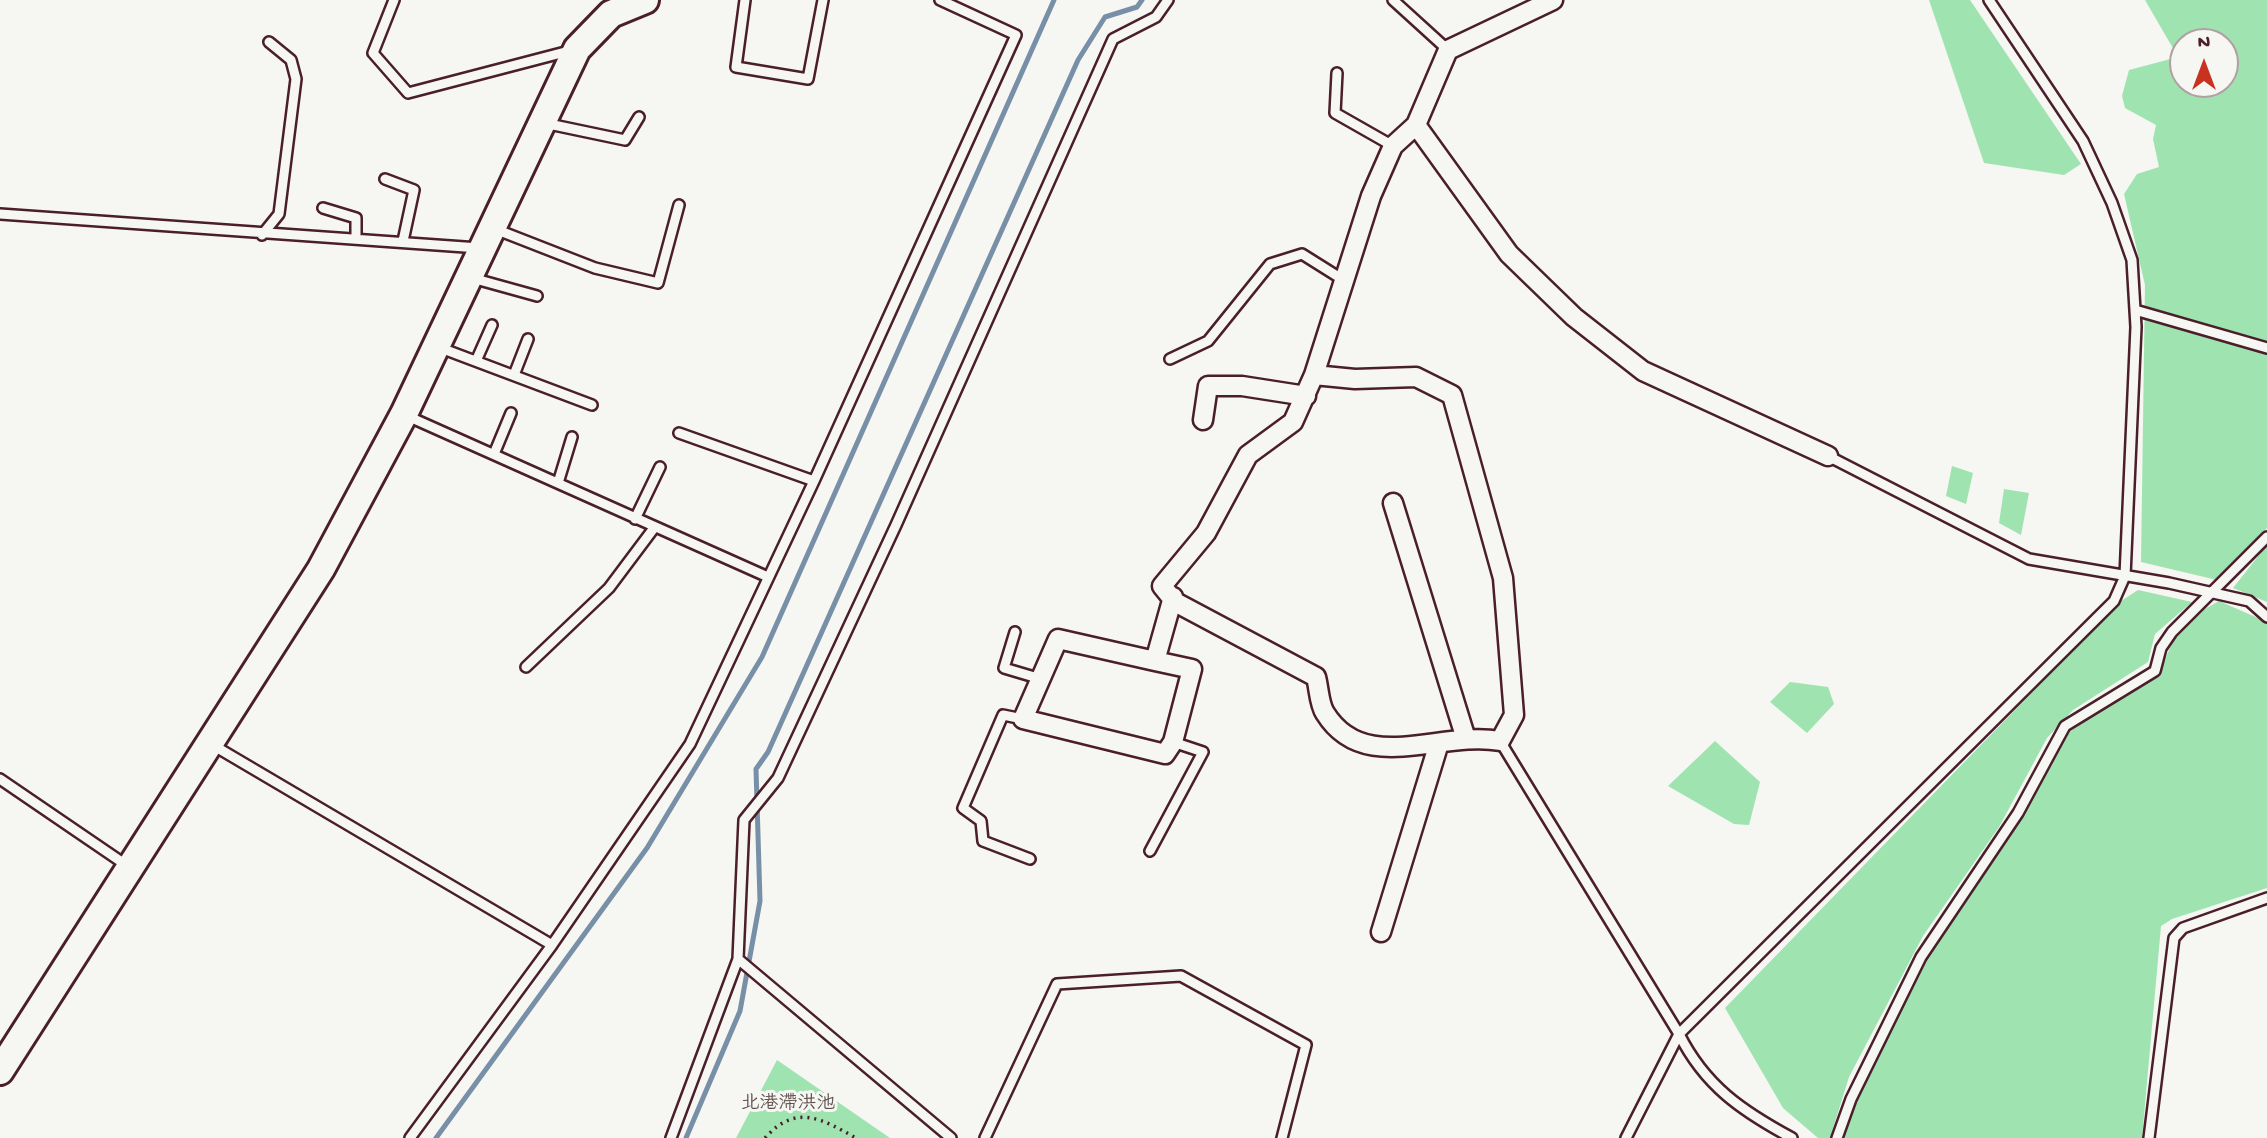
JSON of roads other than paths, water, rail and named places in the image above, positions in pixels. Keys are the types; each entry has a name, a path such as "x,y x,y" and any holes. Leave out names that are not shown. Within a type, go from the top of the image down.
{"street":[{"path":"0,1071 321,569 404,414 578,49 611,14 645,0"},
{"path":"1314,375 1355,379 1416,377 1452,395 1503,578 1514,715 1500,741 1466,739 1373,747 1349,740 1323,712 1316,677 1185,608 1175,602 1162,586 1206,533 1248,455 1293,422 1314,375 1371,196 1393,146 1416,125 1448,50 1553,0"},
{"path":"1416,125 1509,254 1574,317 1643,371 1828,456"},
{"path":"1203,420 1208,386 1242,386 1306,396"},
{"path":"1393,503 1466,739"},
{"path":"1155,661 1173,597"},
{"path":"1058,639 1155,661 1192,668 1173,742 1165,754 1024,719 1058,639"},
{"path":"1381,932 1438,743"}],"lane":[{"path":"394,0 373,53 408,93 578,49"},
{"path":"745,0 736,67 808,79 823,0"},
{"path":"410,1138 552,945 690,744 814,481 1016,35 940,0"},
{"path":"671,1138 738,959 744,820 778,778 1113,39 1156,17 1168,0"},
{"path":"1393,0 1448,50"},
{"path":"1626,1138 1679,1034 2114,601 2125,576 2135,310 2132,260 2107,190 2083,141 1989,0"},
{"path":"262,234 279,215 296,79 291,60 269,42"},
{"path":"1337,73 1335,113 1393,146"},
{"path":"543,123 625,140 639,117"},
{"path":"385,179 414,190 403,242"},
{"path":"0,214 403,242 489,238 659,284 679,205"},
{"path":"323,208 356,218 356,237"},
{"path":"1170,359 1208,341 1270,264 1302,254 1345,281"},
{"path":"470,278 537,296"},
{"path":"2135,310 2267,348"},
{"path":"476,361 492,324"},
{"path":"514,375 528,339"},
{"path":"436,346 592,405"},
{"path":"494,454 511,413"},
{"path":"404,414 768,577"},
{"path":"679,433 814,481"},
{"path":"558,484 572,437"},
{"path":"1828,456 2029,559 2249,601 2267,617"},
{"path":"635,519 660,467"},
{"path":"526,667 609,588 654,528"},
{"path":"1837,1138 1851,1099 1922,957 2018,813 2065,726 2155,671 2161,648 2172,632 2267,537"},
{"path":"1015,632 1004,668 1041,679"},
{"path":"1024,719 1003,715 963,808 981,821 983,841 1030,859"},
{"path":"1500,741 1679,1034 1694,1064 1747,1113 1792,1138"},
{"path":"1150,851 1203,752 1173,742"},
{"path":"209,743 552,945"},
{"path":"0,779 130,867"},
{"path":"2149,1138 2174,937 2183,928 2267,898"},
{"path":"738,959 951,1138"},
{"path":"985,1138 1057,984 1181,976 1306,1045 1282,1138"}],"waterway":[{"path":"436,1138 647,848 762,657 1054,0"},
{"path":"686,1138 740,1011 760,901 756,769 768,752 1078,60 1105,17 1137,7 1142,0"}],"park label":[{"name":"北港滯洪池","path":"788,1105"}]}
